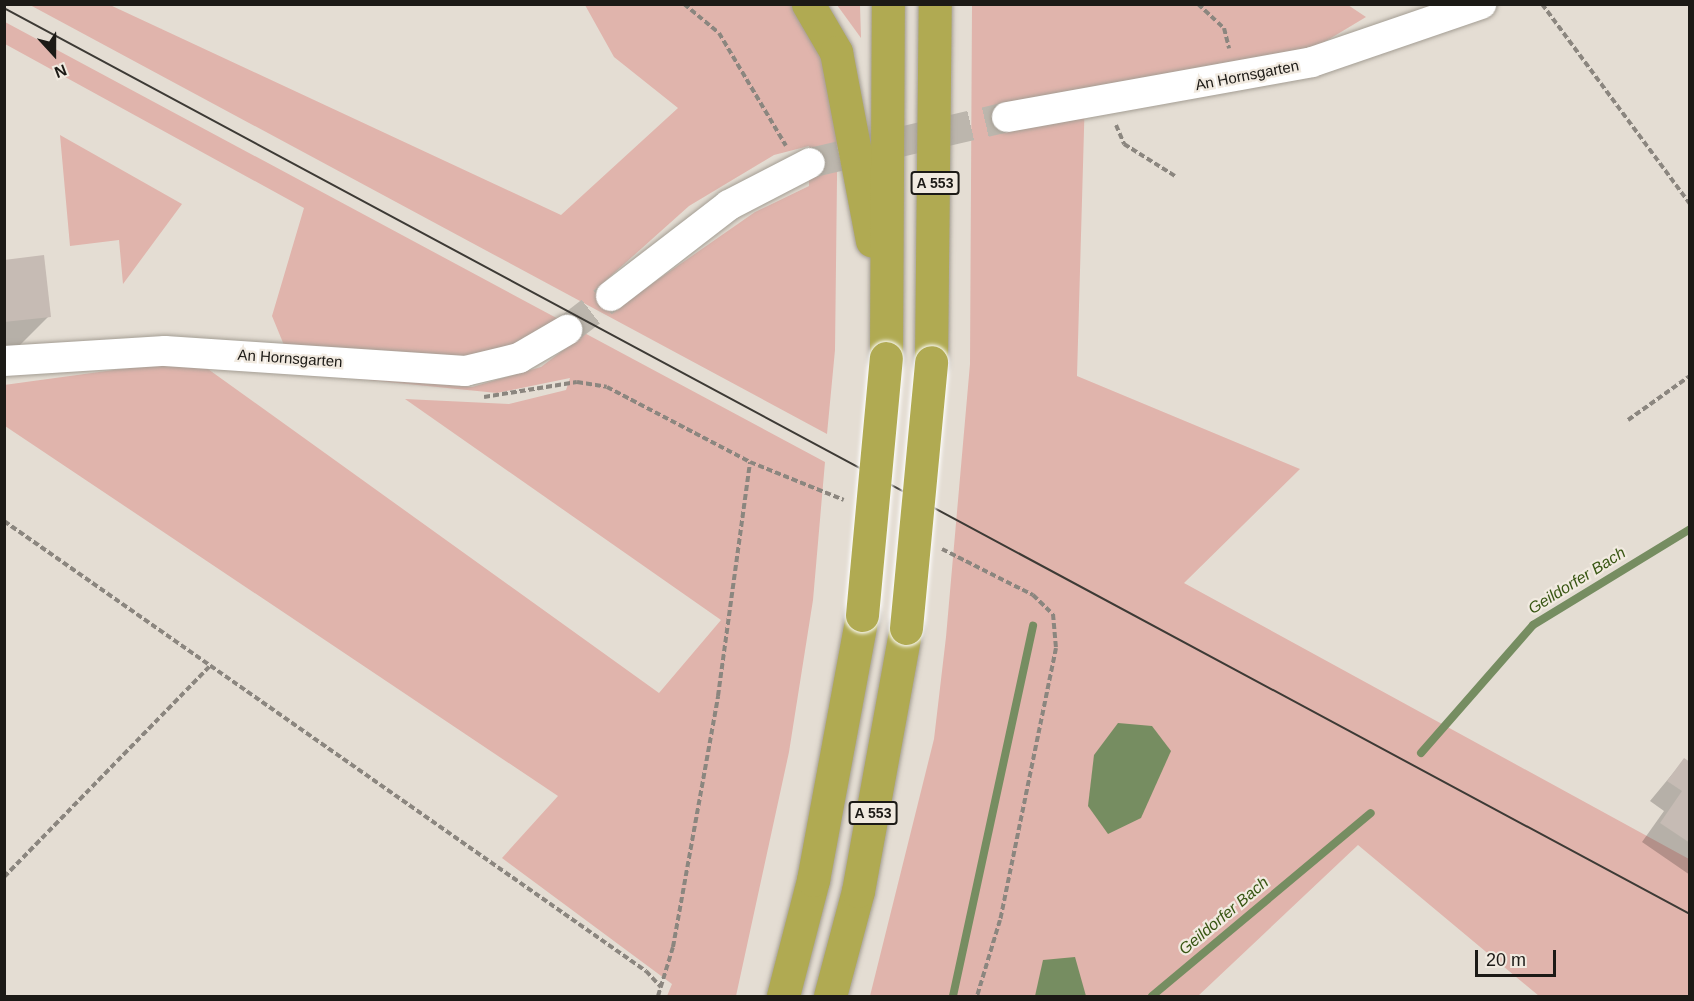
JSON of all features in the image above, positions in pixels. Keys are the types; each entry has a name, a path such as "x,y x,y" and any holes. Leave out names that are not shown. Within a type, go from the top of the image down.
{"highway":[{"path":"808,4 836,52 885,312"},
{"name":"A 553","path":"783,996 820,846 862,615 886,358 888,4"},
{"name":"A 553","path":"830,996 860,879 906,628 931,362 935,4"}],"street":[{"name":"An Hornsgarten","path":"1006,117 1236,80 1312,62 1481,4"},
{"path":"611,296 729,205 804,165"},
{"name":"An Hornsgarten","path":"4,361 197,351 465,371 519,358 567,330"}],"path":[{"path":"684,4 718,33 804,165"},
{"path":"1198,4 1224,28 1236,80"},
{"path":"1542,4 1689,204"},
{"path":"1105,100 1124,144 1175,176"},
{"path":"1628,420 1689,376"},
{"path":"476,397 498,398 577,382 607,387 750,462 798,477 850,502"},
{"path":"658,996 718,696 750,462"},
{"path":"4,521 646,971 661,987"},
{"path":"932,544 1034,595 1053,614 1054,659 1000,920 976,996"},
{"path":"4,877 210,666"}],"shaded area":[{"path":"30,5 110,5 561,215 678,108 614,57 585,5 791,5 807,25 838,94 835,350 827,434","holes":["809,146 809,186 755,212 620,306 594,291 689,206 774,155"]},
{"path":"837,5 860,5 861,38"},
{"path":"972,5 1348,5 1366,17 1311,50 1085,95 1077,376 1300,469 1184,583 1689,859 1689,996 1539,996 1358,845 1198,996 870,996 934,739 946,637 970,364"},
{"path":"5,22 825,462 813,600 789,752 736,996 667,996 672,984 502,858 558,796 5,426 4,385 194,359 659,693 721,620 405,399 509,404 566,390 570,378 497,393 269,370 472,387 541,367 578,339 491,362 286,350 272,316 304,208 5,44"},
{"path":"60,135 182,204 123,284 119,240 70,246"},
{"path":"1118,723 1152,726 1171,751 1141,818 1108,834 1088,806 1094,755"},
{"path":"1075,957 1086,996 1035,996 1043,960"}],"building":[{"path":"44,255 51,317 4,322 4,260"},
{"path":"1684,758 1690,762 1690,843 1660,823 1682,791 1667,781"}],"waterway":[{"name":"Geildorfer Bach","path":"1421,753 1533,625 1690,529"},
{"path":"953,996 1033,626"},
{"name":"Geildorfer Bach","path":"1152,996 1371,813"}],"tunnel":[{"path":"810,163 1007,117"},
{"path":"567,330 611,296"}],"tram line":[{"path":"4,8 1690,914"}]}
